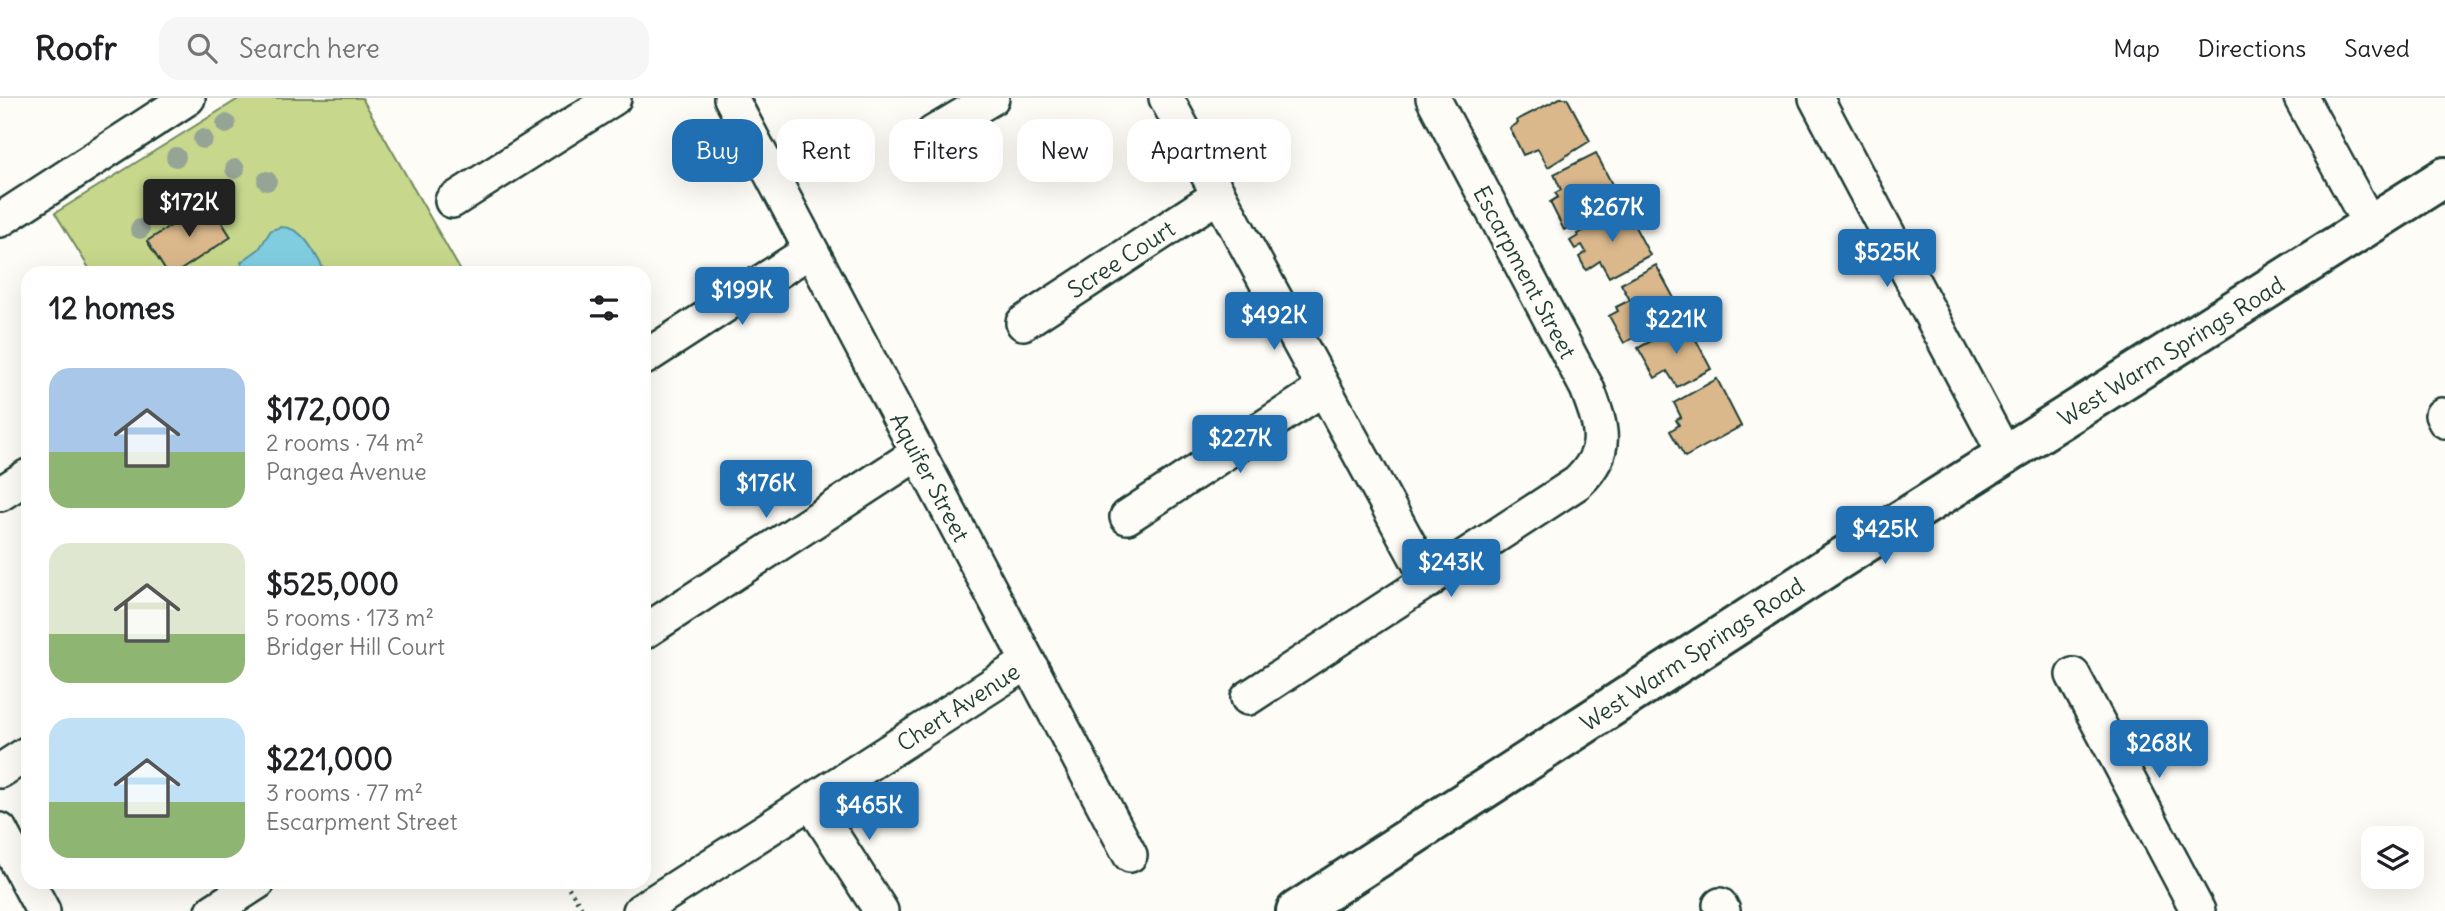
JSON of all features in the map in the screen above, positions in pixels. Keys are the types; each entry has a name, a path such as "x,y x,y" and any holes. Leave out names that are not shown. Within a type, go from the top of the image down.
{"main road":[{"name":"West Warm Springs Road","path":"1296,911 1832,564 2445,177"}],"street":[{"path":"0,220 188,98"},
{"path":"452,201 614,98"},
{"name":"Aquifer Street","path":"731,98 1130,855"},
{"path":"958,119 992,98"},
{"path":"1166,98 1429,581 1248,698"},
{"name":"Escarpment Street","path":"1429,581 1577,483 1591,470 1601,451 1597,414 1587,388 1433,98"},
{"path":"1816,98 2005,455"},
{"path":"2301,98 2370,225"},
{"name":"Scree Court","path":"1023,323 1219,195"},
{"path":"651,353 811,250"},
{"path":"1127,517 1324,388"},
{"path":"651,627 918,453"},
{"path":"0,494 21,480"},
{"name":"Chert Avenue","path":"640,911 1028,662"},
{"path":"2073,675 2198,911"},
{"path":"0,771 21,758"},
{"path":"811,802 881,911"},
{"path":"0,830 21,870"},
{"path":"31,889 43,911"},
{"path":"213,911 247,889"}],"path":[{"path":"570,889 584,911"}],"green space":[{"path":"240,98 362,98 458,266 88,266 55,213"}],"water":[{"path":"281,227 297,232 322,266 242,266 241,262 259,249 271,230"}],"building":[{"path":"1560,98 1567,98 1590,141 1548,167 1538,149 1523,155 1510,128 1518,123 1517,120"},
{"path":"1596,153 1620,200 1564,230 1550,202 1558,197 1555,193 1561,190 1554,174"},
{"path":"209,202 231,237 187,266 163,266 147,241"},
{"path":"1626,210 1650,255 1609,277 1600,261 1586,270 1579,257 1586,252 1582,245 1575,249 1570,241 1578,236 1577,234"},
{"path":"1656,265 1681,311 1624,343 1609,316 1618,311 1616,307 1630,300 1621,284"},
{"path":"1687,322 1711,369 1677,387 1667,371 1655,378 1638,348"},
{"path":"1717,379 1741,426 1685,457 1670,431 1679,425 1676,420 1681,417 1674,403"}]}
